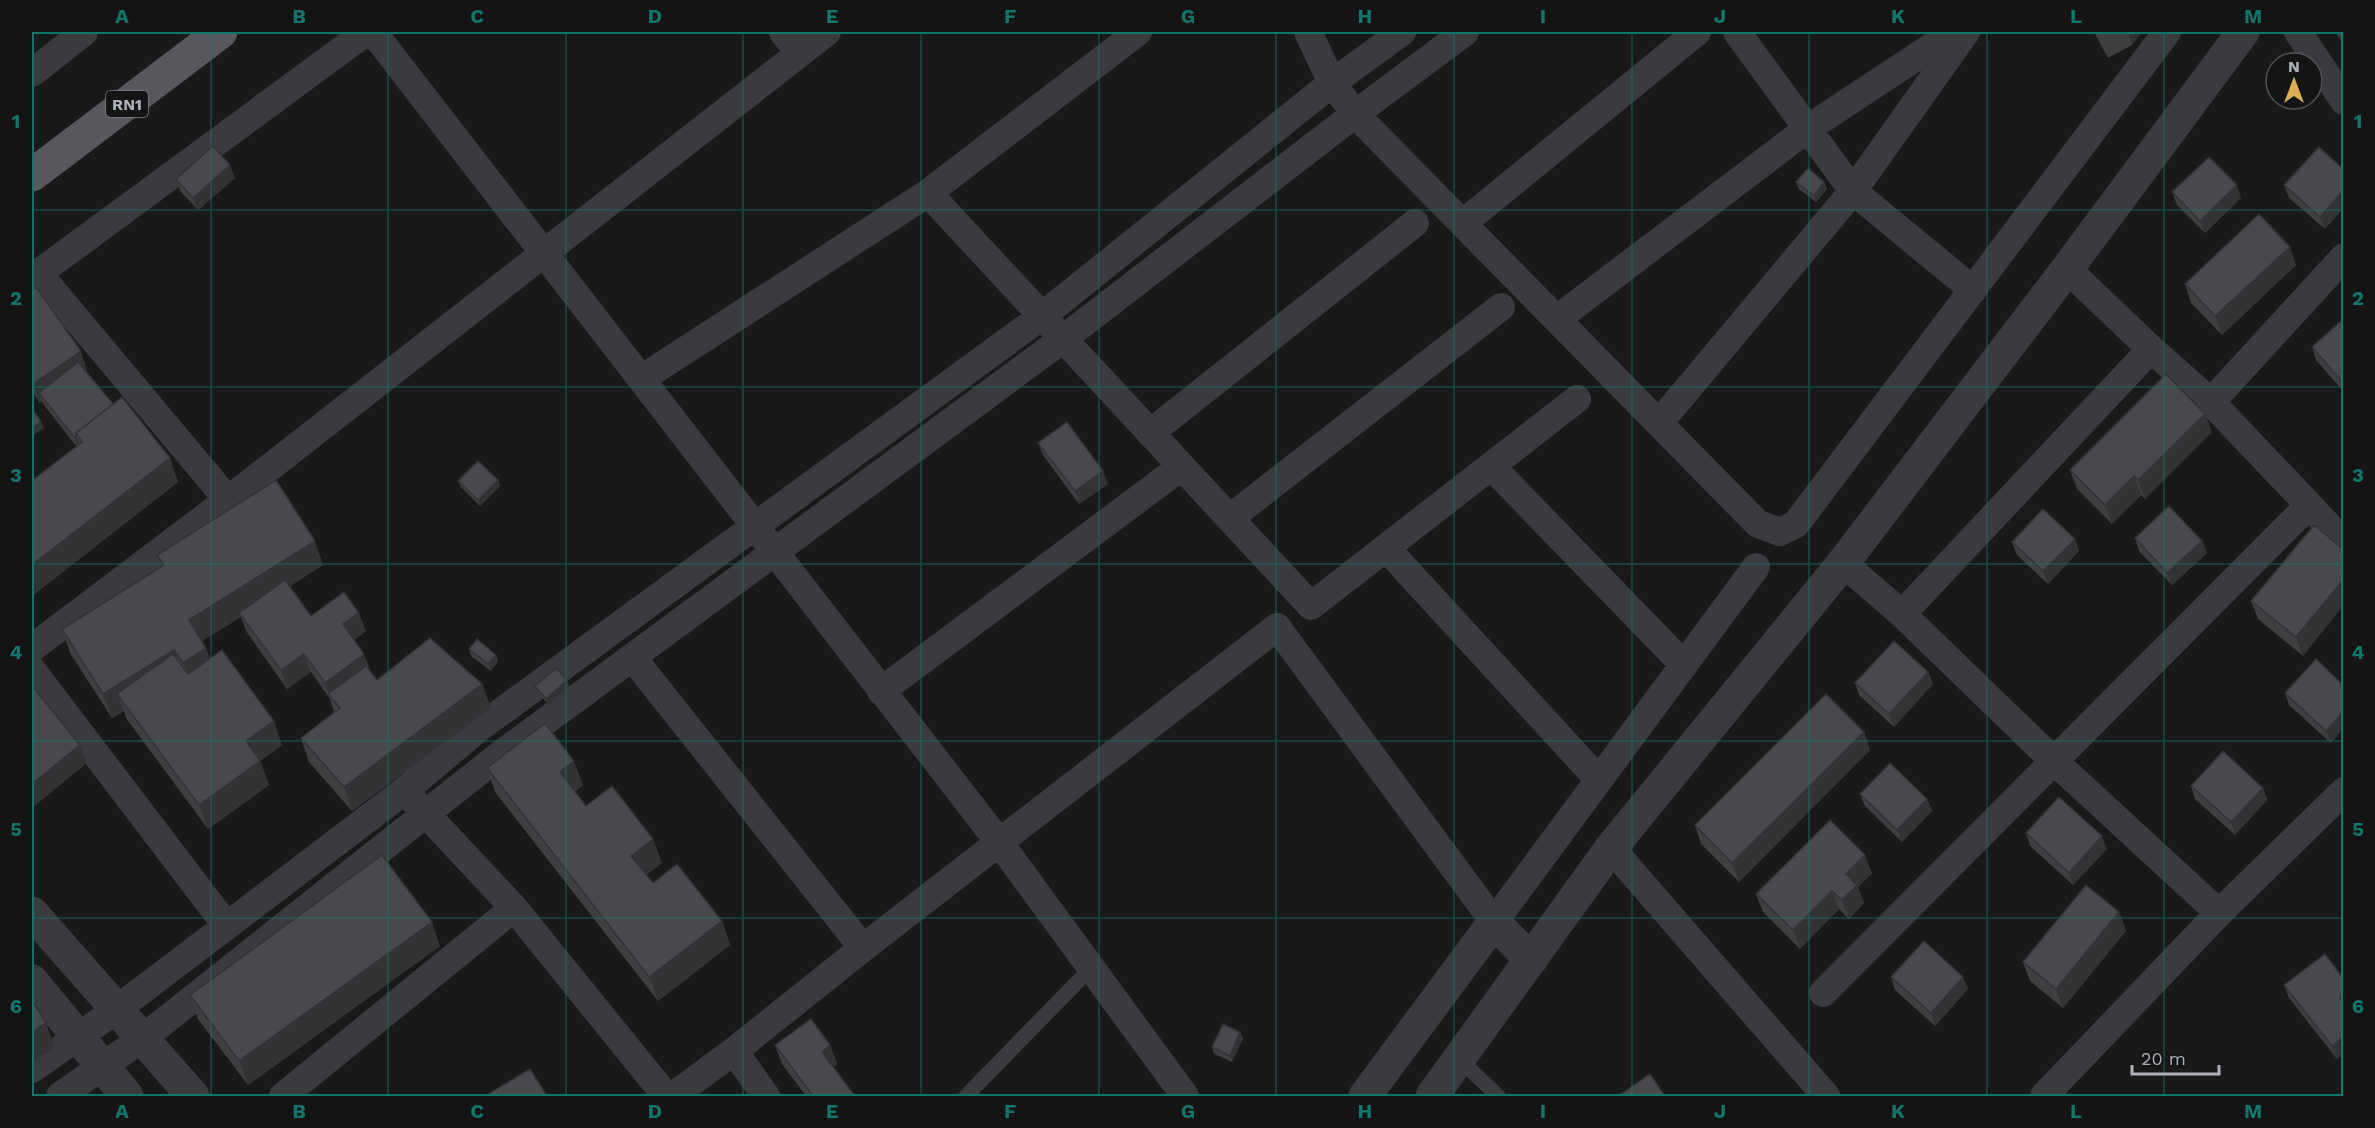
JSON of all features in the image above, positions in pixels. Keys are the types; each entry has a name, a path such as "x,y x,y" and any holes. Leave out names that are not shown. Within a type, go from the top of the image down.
{"main road":[{"name":"RN1","path":"32,175 221,32"}],"street":[{"path":"32,73 84,32"},
{"path":"228,500 35,275 366,32"},
{"path":"373,32 999,842 1182,1095"},
{"path":"32,648 228,500 544,253 791,42 827,32"},
{"path":"641,379 928,194 1138,32"},
{"path":"1308,32 1332,83 1355,114 1758,524 1779,532 1796,524 2167,32"},
{"path":"32,1069 116,1010 404,791 479,728 1042,316 1332,83 1402,32"},
{"path":"60,1096 142,1038 501,754 1063,339 1465,32"},
{"path":"1463,223 1697,32"},
{"path":"1737,32 1852,191 1973,290"},
{"path":"1557,319 1808,129 1954,32"},
{"path":"1659,423 1852,191 1966,32"},
{"path":"1432,1096 1611,848 1843,563 2067,269 2243,32"},
{"path":"2298,32 2343,101"},
{"path":"928,194 1311,606 1577,399"},
{"path":"1150,433 1415,223"},
{"path":"2211,402 2343,257"},
{"path":"2067,269 2211,402 2343,542"},
{"path":"1230,518 1501,307"},
{"path":"1902,614 2151,349"},
{"path":"1491,466 1684,665"},
{"path":"881,691 1181,467"},
{"path":"1823,993 2308,506"},
{"path":"1386,548 1599,780"},
{"path":"1843,563 1902,614 2055,761 2219,913"},
{"path":"1365,1096 1756,567"},
{"path":"673,1096 734,1052 863,948 1277,627 1494,922 1531,960"},
{"path":"632,657 863,948"},
{"path":"32,670 226,925"},
{"path":"404,791 427,812 514,908 666,1096"},
{"path":"2044,1096 2219,913 2343,791"},
{"path":"1611,848 1826,1096"},
{"path":"283,1096 514,908"},
{"path":"32,913 193,1096"},
{"path":"32,981 127,1096"},
{"path":"734,1052 766,1096"}],"lane":[{"path":"966,1096 1091,968"},
{"path":"1460,1059 1498,1096"}],"building":[{"path":"213,146 230,165 193,198 176,179"},
{"path":"2319,147 2343,169 2343,191 2320,217 2284,185"},
{"path":"2209,157 2237,185 2200,221 2172,192"},
{"path":"1808,168 1824,182 1814,196 1796,182"},
{"path":"2259,214 2290,247 2215,316 2185,284"},
{"path":"36,287 81,351 33,384 32,290"},
{"path":"2343,319 2343,383 2312,347"},
{"path":"78,362 113,404 74,437 39,393"},
{"path":"2166,374 2205,414 2138,480 2134,476 2105,505 2070,470"},
{"path":"122,397 170,458 32,565 32,476 34,479 82,442 76,433"},
{"path":"32,408 41,422 32,428"},
{"path":"1067,422 1103,471 1075,491 1038,443"},
{"path":"478,461 498,480 478,500 458,481"},
{"path":"276,480 315,541 189,620 206,648 183,663 174,650 103,694 62,629 164,565 157,555"},
{"path":"2169,506 2202,541 2167,573 2135,538"},
{"path":"2043,509 2075,539 2043,571 2012,542"},
{"path":"2314,525 2343,549 2343,580 2296,637 2251,601"},
{"path":"285,580 311,616 344,592 359,613 343,624 364,654 325,683 304,654 281,670 239,613"},
{"path":"430,638 482,684 344,787 301,738 340,708 328,694 366,666 377,680"},
{"path":"477,639 496,655 488,664 469,649"},
{"path":"1894,641 1928,672 1889,714 1855,683"},
{"path":"222,650 274,721 246,741 260,761 199,805 117,694 173,654 188,674"},
{"path":"2316,659 2343,685 2343,712 2326,731 2285,693"},
{"path":"556,668 567,680 546,699 535,686"},
{"path":"32,686 80,745 32,784"},
{"path":"1826,694 1864,732 1732,863 1695,825"},
{"path":"545,723 574,761 560,772 586,806 612,786 653,839 631,856 653,883 677,864 722,921 649,977 487,768"},
{"path":"2223,751 2263,788 2231,822 2191,786"},
{"path":"1890,763 1927,799 1897,830 1860,794"},
{"path":"2059,797 2102,836 2069,873 2026,833"},
{"path":"1830,820 1865,855 1846,874 1857,885 1842,900 1832,891 1793,930 1756,894"},
{"path":"382,855 432,922 239,1061 190,995"},
{"path":"2086,885 2119,912 2056,989 2023,962"},
{"path":"1924,941 1963,977 1931,1013 1891,977"},
{"path":"2325,954 2343,978 2343,995 2340,998 2343,1002 2343,1037 2332,1046 2284,985"},
{"path":"32,1000 46,1023 32,1032"},
{"path":"811,1019 830,1045 822,1052 855,1096 813,1096 775,1045"},
{"path":"1223,1024 1240,1032 1230,1056 1212,1047"},
{"path":"530,1069 547,1096 485,1096"},
{"path":"1650,1074 1665,1096 1618,1096"}]}
